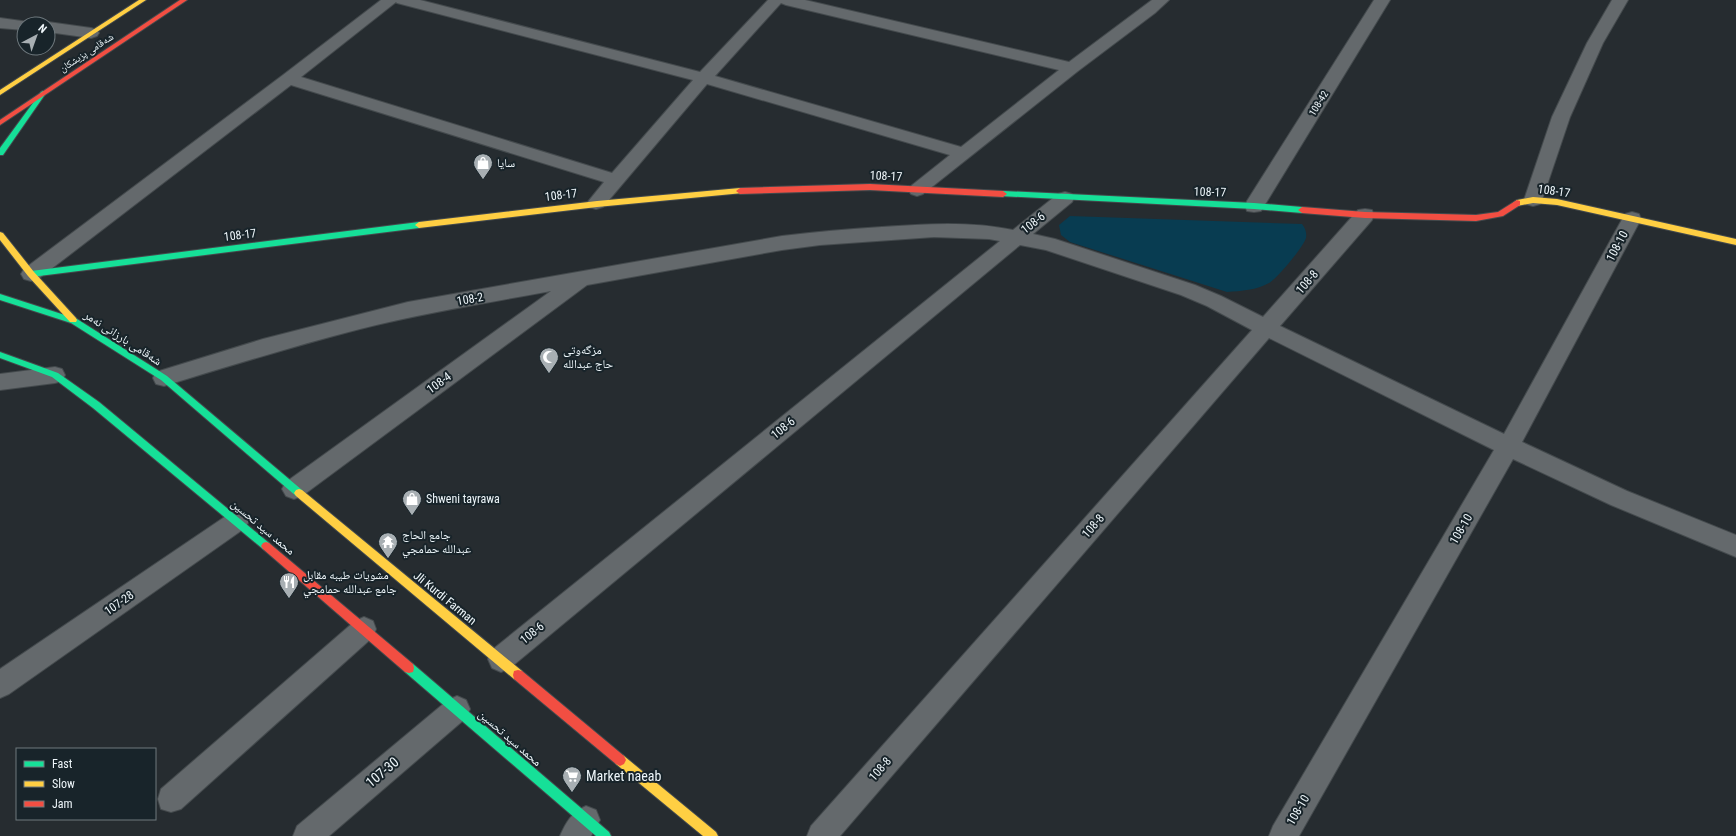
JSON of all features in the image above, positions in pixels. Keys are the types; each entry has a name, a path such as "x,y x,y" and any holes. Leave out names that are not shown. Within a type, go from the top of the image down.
{"main road":[{"name":"شەقامی پزیشکان","path":"0,93 143,0"},
{"name":"شەقامی پزیشکان","path":"0,123 184,0"},
{"path":"0,153 43,93"},
{"name":"108-17","path":"31,274 596,203 776,189 823,187 870,187 1065,198 1254,206 1365,215 1476,218 1500,214 1523,201 1533,200 1557,202 1736,242"},
{"path":"0,235 31,274 74,320"},
{"name":"شەقامی بارزانی نەمر","path":"0,297 74,320 164,378"},
{"name":"محمد سید تحسین","path":"1,355 55,375 96,405 237,521 457,708 588,831"},
{"name":"Jli Kurdi Farman","path":"164,378 294,489 501,659 712,836"}],"street":[{"path":"31,274 289,79 390,0"},
{"path":"402,0 704,78 962,153"},
{"path":"596,203 704,78 776,0"},
{"path":"786,0 1072,68"},
{"path":"917,190 962,153 1150,10 1161,0"},
{"name":"108-42","path":"1254,206 1382,0"},
{"path":"1533,200 1561,117 1595,43 1620,0"},
{"path":"0,24 16,25"},
{"path":"56,28 91,33"},
{"path":"289,79 616,180"},
{"name":"108-6","path":"501,659 1016,236 1065,198"},
{"name":"108-8","path":"821,836 1365,215"},
{"name":"108-10","path":"1283,836 1508,447 1632,219"},
{"name":"108-2","path":"164,378 263,347 360,321 408,310 583,278 782,243 858,235 934,230 989,232 1016,236 1048,244 1188,290 1214,301 1508,447 1619,498 1736,546"},
{"name":"108-4","path":"294,489 583,278"},
{"name":"107-28","path":"0,684 237,521"},
{"name":"107-30","path":"307,836 457,708"}],"lane":[{"path":"0,382 55,375"},
{"path":"171,799 364,629"}],"shaded area":[{"path":"1070,216 1302,224 1306,230 1306,238 1296,255 1269,283 1254,289 1227,292 1070,242 1061,235 1059,225"}],"traffic: fast":[{"path":"0,153 43,93"},
{"path":"1003,194 1254,206 1302,210"},
{"path":"31,274 419,225"},
{"path":"0,297 74,321 164,378 299,493"},
{"path":"0,355 55,375 96,405 266,546"},
{"path":"409,668 605,836"}],"traffic: slow":[{"path":"0,93 143,0"},
{"path":"419,225 597,204 740,191"},
{"path":"1517,203 1533,200 1557,202 1736,242"},
{"path":"0,235 31,274 73,320"},
{"path":"299,493 518,675"},
{"path":"620,760 712,836"}],"traffic: jam":[{"path":"0,123 184,0"},
{"path":"740,191 870,187 1003,194"},
{"path":"1302,210 1365,215 1476,218 1500,214 1517,203"},
{"path":"266,546 409,668"},
{"path":"518,675 620,760"}],"place":[{"name":"سايا","path":"483,180"},
{"name":"مزگەوتی حاج عبدالله","path":"549,374"},
{"name":"Shweni tayrawa","path":"412,516"},
{"name":"جامع الحاج عبدالله حمامجي","path":"388,559"},
{"name":"مشويات طيبه مقابل جامع عبدالله حمامجي","path":"289,599"},
{"name":"Market naeab","path":"572,793"}]}
